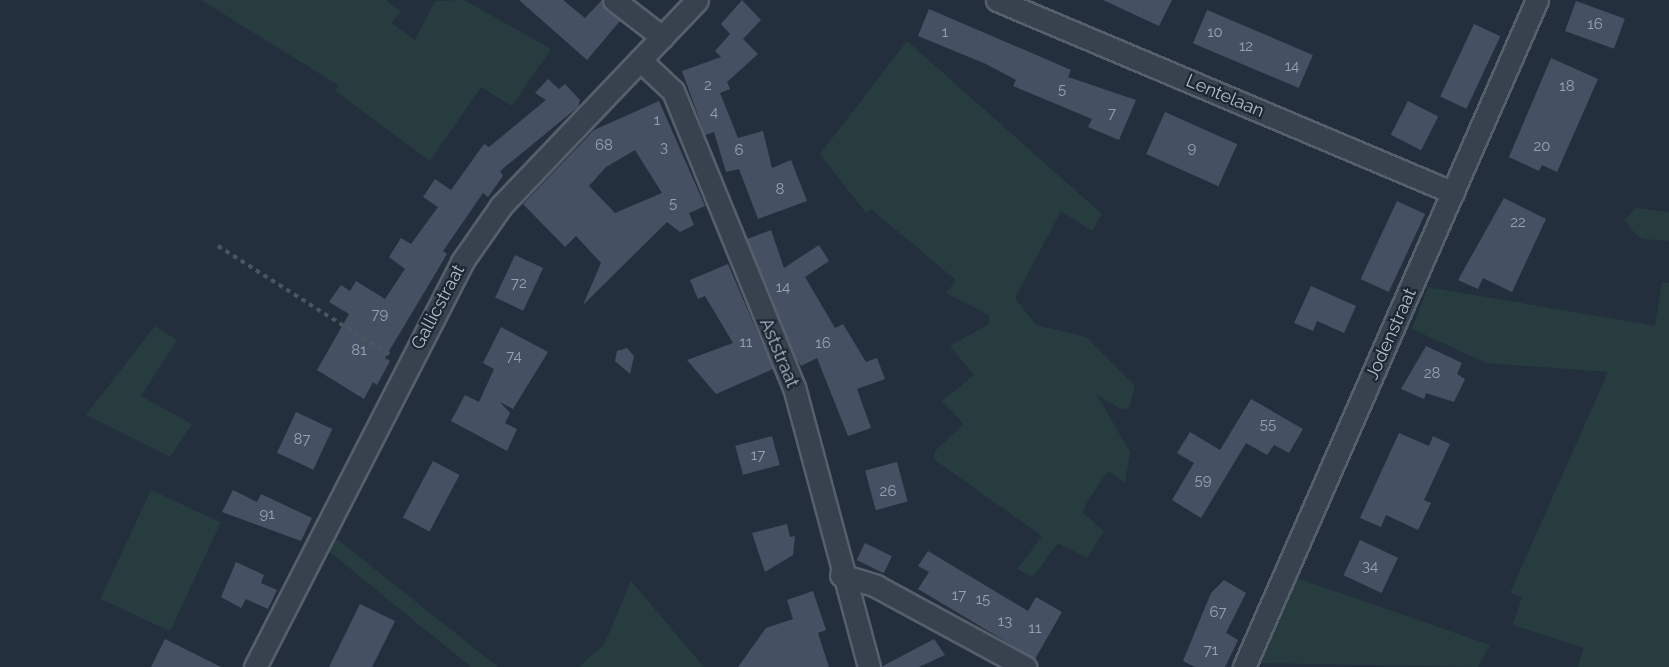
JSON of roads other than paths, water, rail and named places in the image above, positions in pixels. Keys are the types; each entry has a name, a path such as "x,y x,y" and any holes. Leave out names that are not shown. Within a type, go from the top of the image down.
{"street":[{"path":"614,0 662,37"},
{"name":"Gallicstraat","path":"255,667 462,262 501,206 697,0"},
{"name":"Lentelaan","path":"997,0 1453,193"},
{"name":"Jodenstraat","path":"1244,667 1537,0"},
{"name":"Aststraat","path":"640,60 673,91 794,387 841,574 869,667"},
{"path":"841,574 876,586 1025,667"}]}
